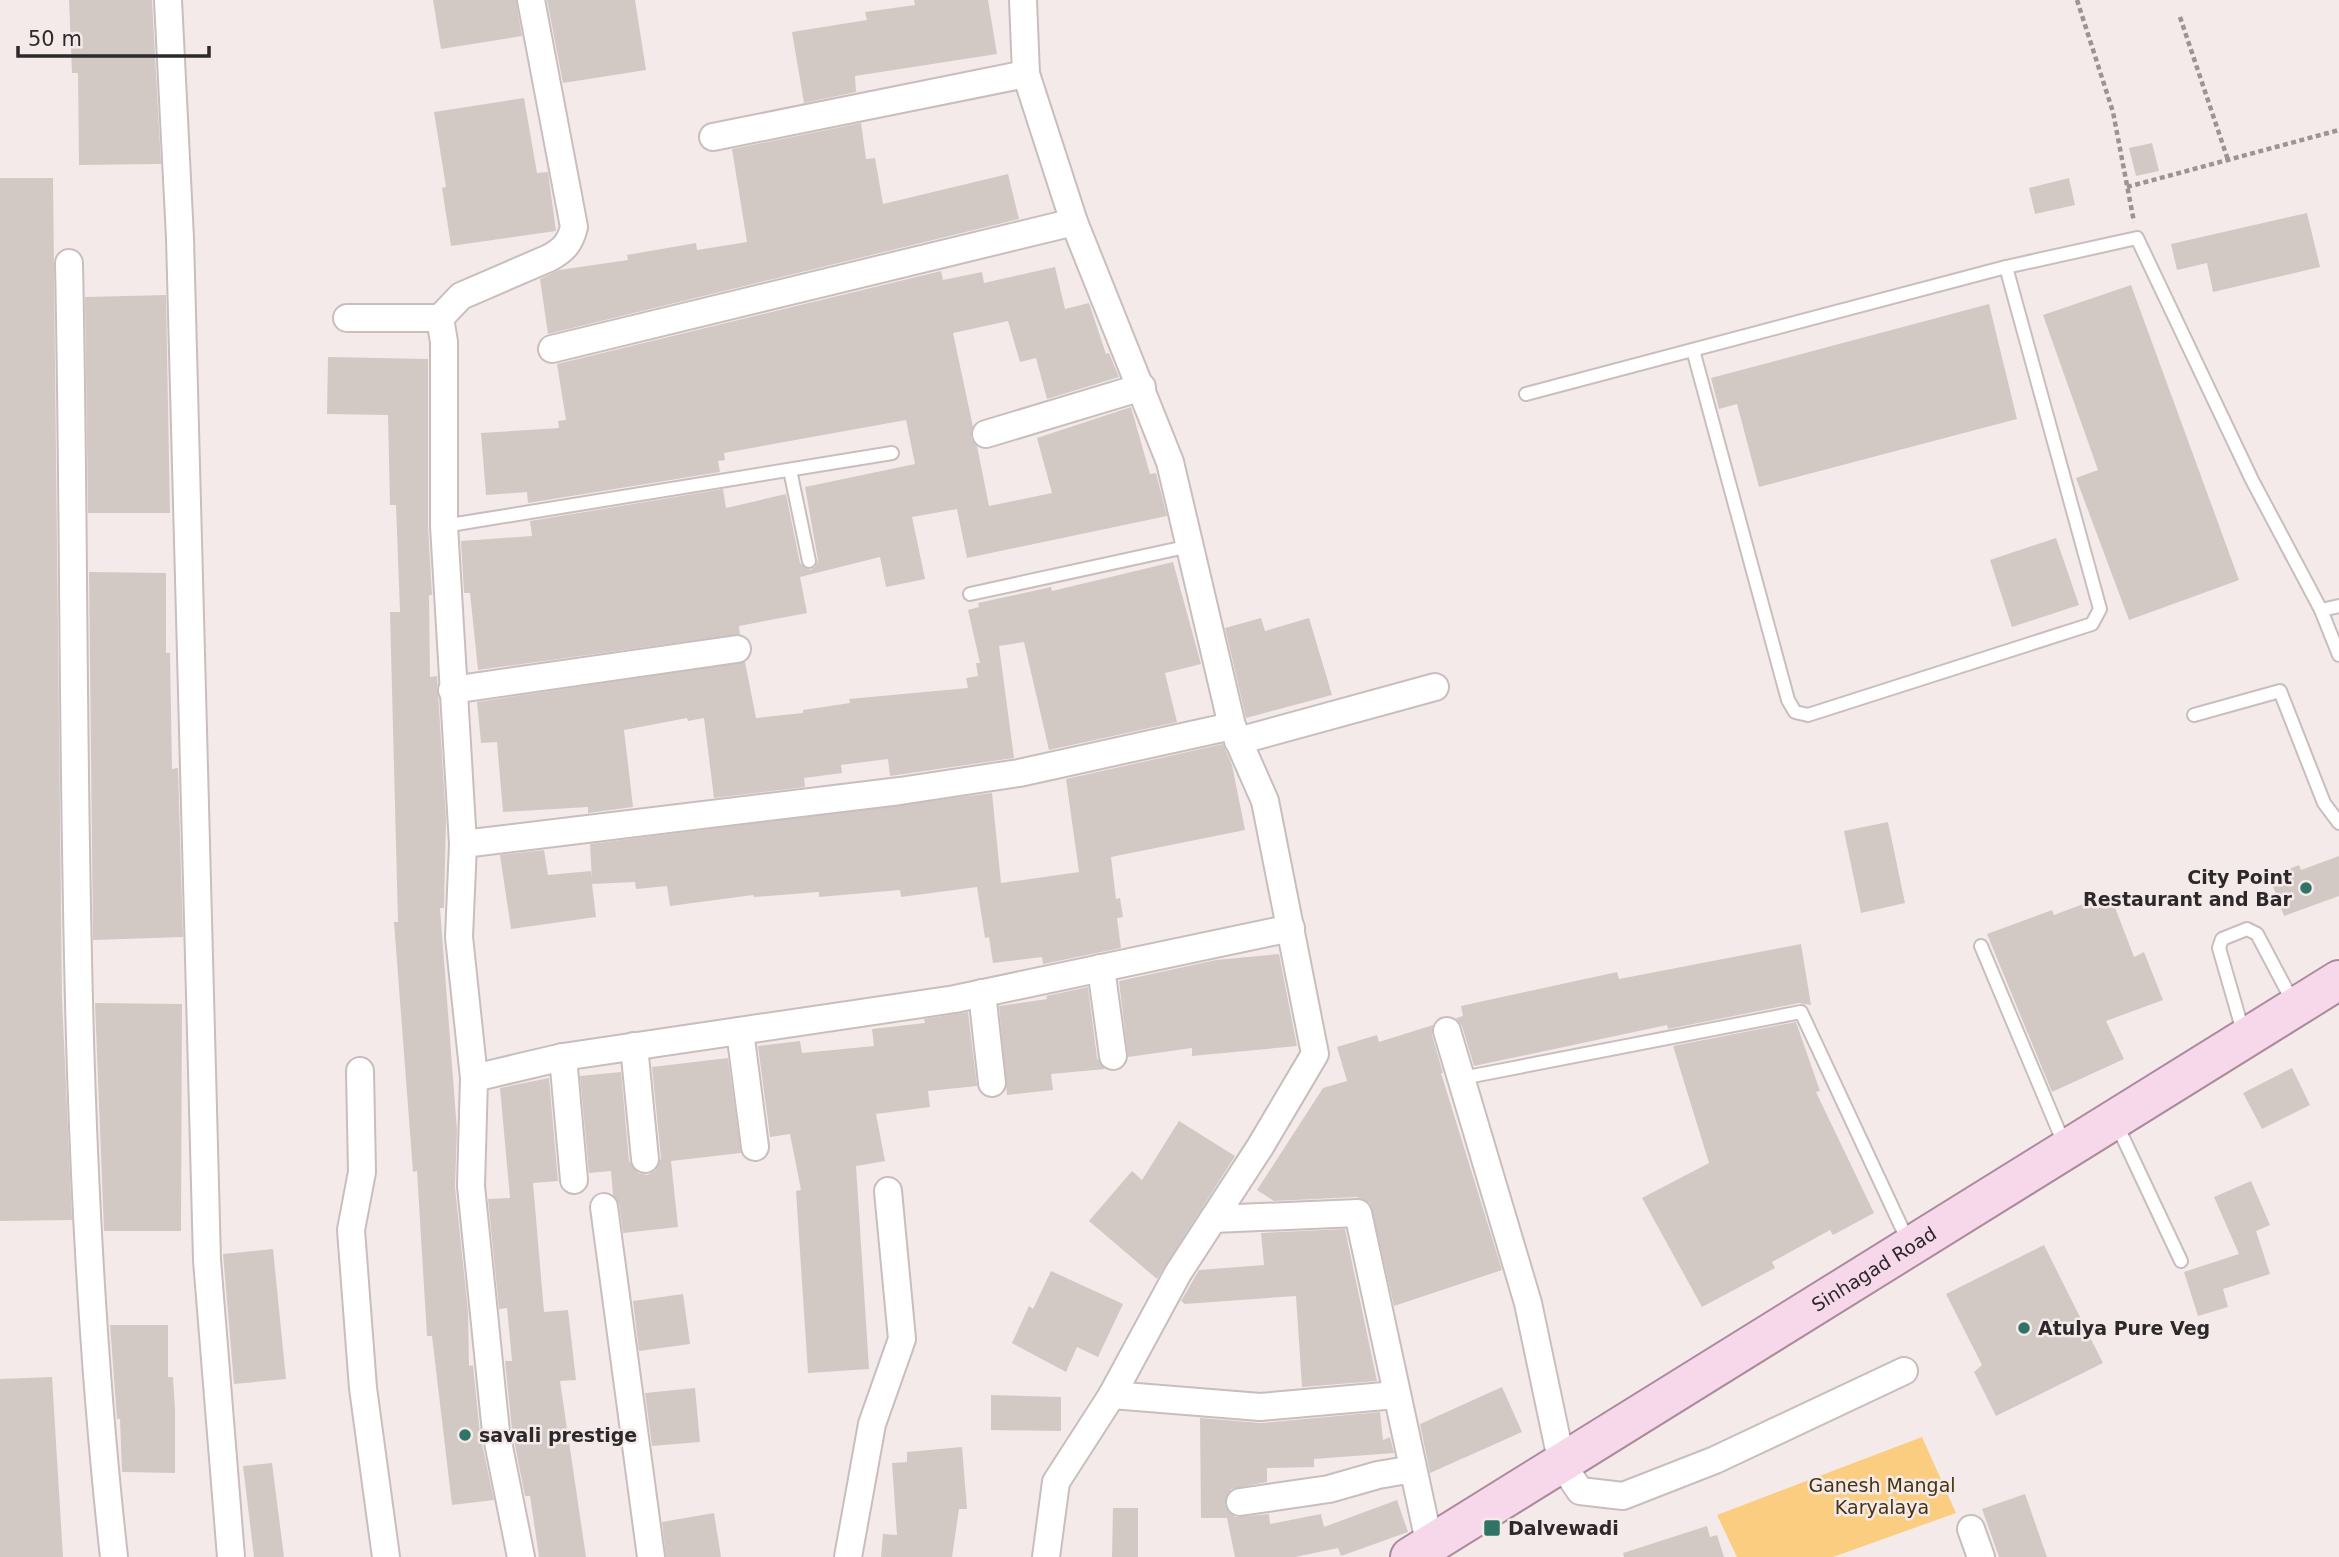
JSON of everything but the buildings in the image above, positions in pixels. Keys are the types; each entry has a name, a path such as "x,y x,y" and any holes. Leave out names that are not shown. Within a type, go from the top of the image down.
{"main road":[{"name":"Sinhagad Road","path":"1417,1554 2295,1007 2337,987"}],"street":[{"path":"168,0 180,239 208,1260 231,1557"},
{"path":"347,318 440,318 461,296 561,252 571,239 574,227 531,0"},
{"path":"1023,0 1026,74 1074,222 1170,462 1235,733 1265,801 1315,1054 1178,1273 1112,1395 1056,1482 1046,1557"},
{"path":"713,137 1026,74"},
{"path":"552,349 1074,222"},
{"path":"69,263 80,1118 98,1415 114,1557"},
{"path":"440,318 444,342 444,526 463,844 459,937 474,1078 471,1186 496,1432 521,1557"},
{"path":"986,434 1142,387"},
{"path":"453,690 737,649"},
{"path":"463,844 900,791 1019,773 1235,733 1435,687"},
{"path":"474,1078 564,1057 982,993 1291,928"},
{"path":"1101,968 1113,1056"},
{"path":"982,993 992,1083"},
{"path":"740,1031 755,1147"},
{"path":"1447,1031 1528,1303 1562,1464 1580,1491 1623,1496 1715,1460 1903,1371"},
{"path":"634,1046 645,1159"},
{"path":"564,1057 574,1180"},
{"path":"360,1071 362,1171 351,1230 363,1388 386,1557"},
{"path":"848,1557 872,1424 902,1339 888,1191"},
{"path":"604,1208 651,1557"},
{"path":"1213,1219 1358,1213 1413,1469 1417,1554"},
{"path":"1112,1395 1260,1407 1396,1395"},
{"path":"1240,1502 1329,1489 1378,1475 1413,1469"},
{"path":"1970,1529 1981,1557"}],"lane":[{"path":"1526,394 2006,267 2137,239 2252,480 2321,610 2339,655"},
{"path":"1693,350 1788,700 1795,712 1808,715 2092,624 2100,609 2006,267"},
{"path":"444,526 892,453"},
{"path":"790,470 809,561"},
{"path":"970,594 1190,545"},
{"path":"2321,610 2339,606"},
{"path":"2194,715 2280,691 2324,803 2339,824"},
{"path":"2245,1038 2219,948 2222,939 2247,929 2258,934 2295,1007"},
{"path":"1981,946 2067,1149"},
{"path":"1462,1078 1801,1013 1910,1247"},
{"path":"2115,1119 2181,1261"}],"path":[{"path":"2077,0 2113,112 2137,239"},
{"path":"2180,17 2228,160"},
{"path":"2127,187 2339,130"}],"green space":[{"name":"Ganesh Mangal Karyalaya","path":"1922,1437 1956,1513 1833,1557 1737,1557 1717,1515"}],"place":[{"name":"City Point Restaurant and Bar","path":"2306,888"},
{"name":"Atulya Pure Veg","path":"2024,1328"},
{"name":"savali prestige","path":"465,1435"},
{"name":"Dalvewadi","path":"1492,1528"}]}
